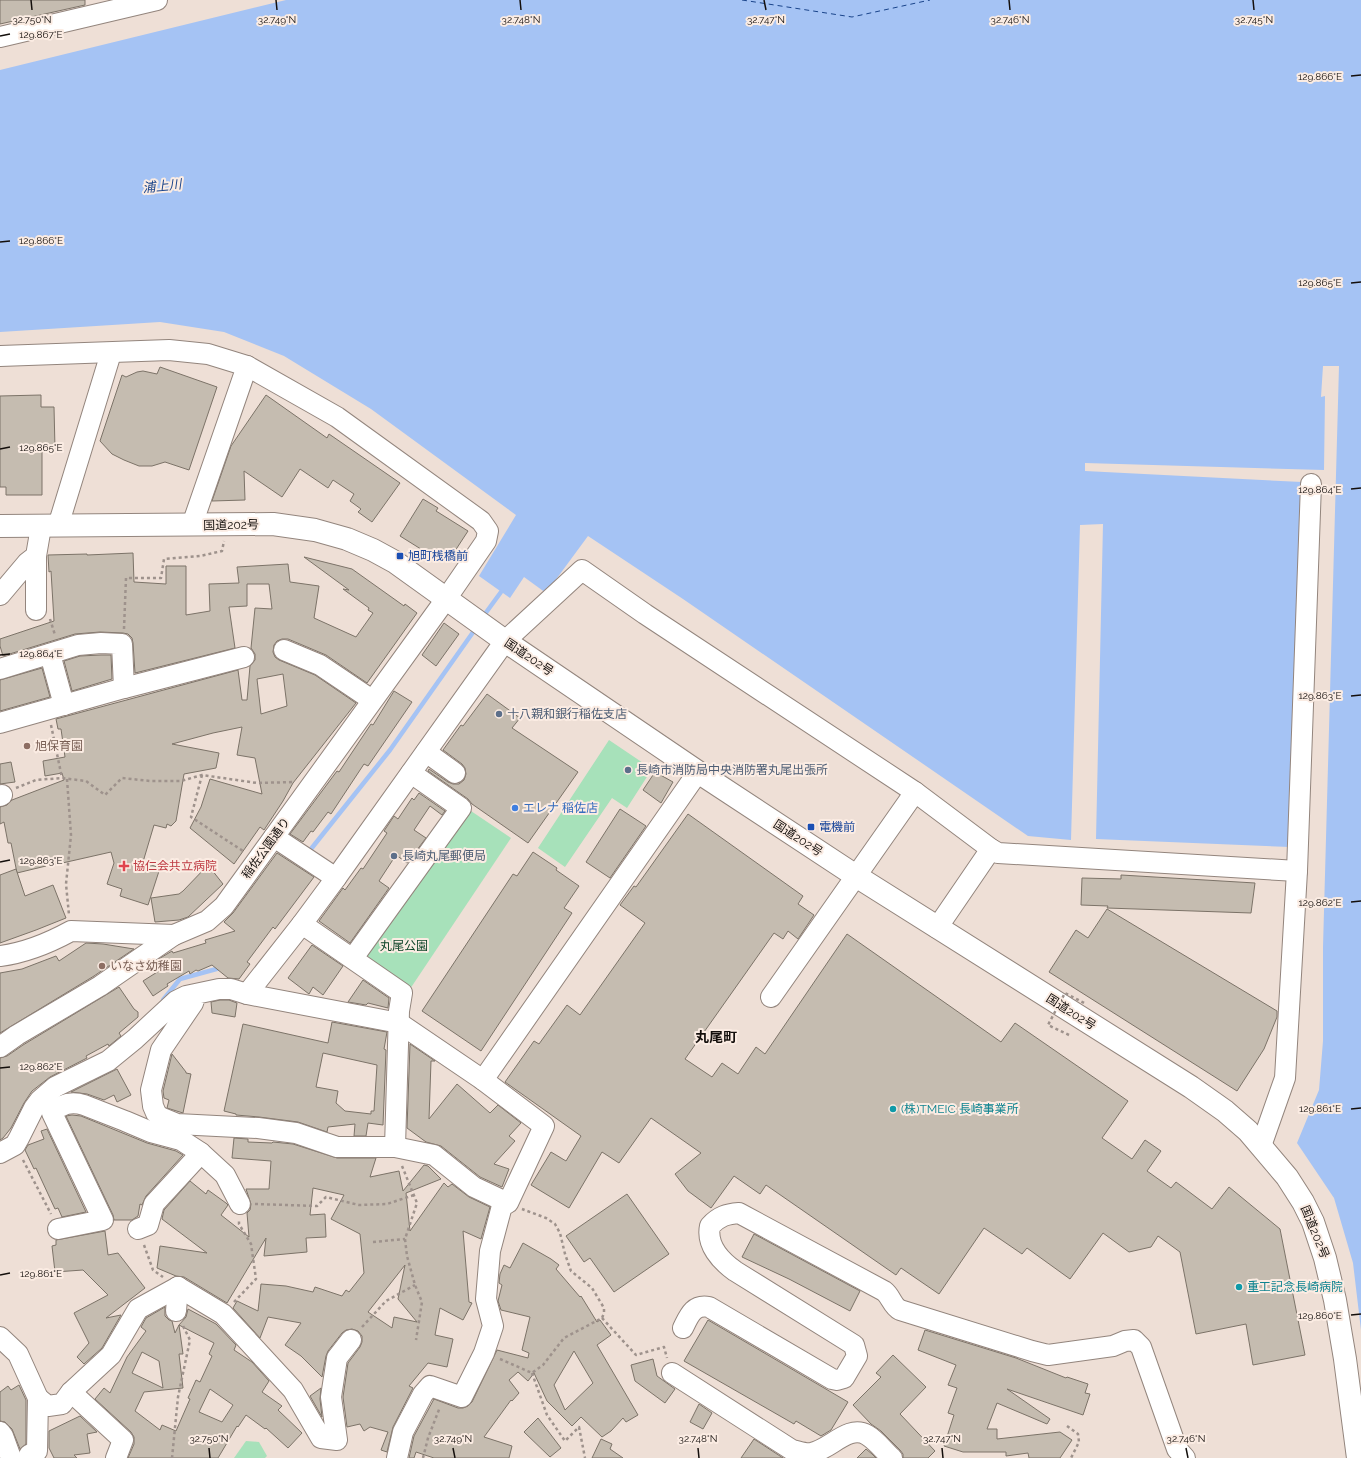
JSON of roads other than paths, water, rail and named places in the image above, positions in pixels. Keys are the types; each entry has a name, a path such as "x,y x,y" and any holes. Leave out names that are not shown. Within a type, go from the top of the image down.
{"highway":[{"name":"国道202号","path":"0,526 273,524 314,530 347,539 373,550 395,562 499,637 698,772 856,876 1191,1087 1225,1111 1248,1131 1287,1177 1303,1202 1313,1222 1332,1282 1345,1359 1358,1458"}],"street":[{"path":"0,37 157,0"},
{"name":"稲佐公園通り","path":"0,356 169,350 208,354 247,366 337,417 481,521 488,531 486,541 452,603 372,700 224,906 207,921 174,935 71,931 61,937 17,954 0,956"},
{"path":"36,610 36,556 49,526 111,353"},
{"path":"192,525 247,366"},
{"path":"1261,1146 1285,1078 1297,871 1311,484"},
{"path":"0,595 27,563 36,556"},
{"path":"247,994 302,924 329,873 411,773 426,752 499,637 582,570 645,614 915,792 998,853 1297,871"},
{"path":"0,669 83,644 122,644 124,688"},
{"path":"284,650 320,665 372,700"},
{"path":"50,654 56,707"},
{"path":"0,723 124,688 244,657"},
{"path":"426,752 455,773"},
{"path":"483,1080 698,772"},
{"path":"353,958 462,808 411,773"},
{"path":"771,997 915,792"},
{"path":"274,837 329,873"},
{"path":"937,928 992,849"},
{"path":"302,924 402,993 399,1011 395,1147"},
{"path":"0,1047 17,1035 100,986 174,935"},
{"path":"7,1149 19,1138 34,1108 40,1100 55,1087 108,1061 135,1039 176,1001 196,994 225,989 399,1023 483,1080 544,1126 506,1202 490,1251 486,1299 493,1326 484,1353 462,1397 430,1386 423,1394 403,1432 397,1458"},
{"path":"196,994 193,1003 161,1050 151,1090 153,1106 156,1113 160,1117 177,1124 258,1128 296,1133 337,1147 395,1147 434,1155 474,1187 506,1202"},
{"path":"58,1229 104,1220 52,1113 59,1107 72,1103 84,1105 125,1120 151,1132 181,1140 201,1153 225,1175 240,1204"},
{"path":"138,1230 148,1225 154,1204 201,1153"},
{"path":"683,1328 690,1314 698,1307 710,1307 832,1379 838,1380 844,1378 857,1356 854,1345 735,1271 720,1258 714,1249 710,1238 710,1226 723,1215 739,1213 884,1291 890,1296 896,1308 900,1310 1048,1355 1108,1347 1134,1340 1141,1347 1177,1450 1185,1458"},
{"path":"176,1311 178,1287"},
{"path":"178,1287 223,1314 293,1390 321,1438 337,1440 331,1397 337,1358 351,1340"},
{"path":"38,1398 48,1406 62,1404 71,1392 111,1355 138,1309 178,1287"},
{"path":"0,1337 18,1354 38,1398 37,1451 29,1454 28,1458"},
{"path":"672,1373 792,1450 809,1454 823,1450 845,1435 857,1431 867,1435 892,1458"},
{"path":"71,1392 123,1440 116,1458"},
{"path":"0,1432 3,1436 10,1458"}],"water":[{"name":"浦上川","path":"286,0 1361,0 1361,1330 1353,1263 1334,1198 1297,1143 1319,1090 1323,1041 1323,947 1339,366 1323,366 1321,397 1325,396 1324,470 1085,463 1085,471 1302,482 1290,847 1096,839 1103,524 1080,525 1071,840 1028,836 683,599 588,536 546,593 524,577 510,598 479,576 516,515 371,409 284,356 224,332 160,322 0,332 0,70"}],"waterway":[{"path":"482,618 501,592"},
{"path":"307,854 390,750 476,628"},
{"path":"163,1000 180,979 220,968 221,966"}],"place":[{"name":"旭町桟橋前","path":"400,556"},
{"name":"十八親和銀行稲佐支店","path":"499,714"},
{"name":"旭保育園","path":"27,746"},
{"name":"長崎市消防局中央消防署丸尾出張所","path":"628,770"},
{"name":"エレナ 稲佐店","path":"515,808"},
{"name":"電機前","path":"811,827"},
{"name":"長崎丸尾郵便局","path":"394,856"},
{"name":"協仁会共立病院","path":"124,866"},
{"name":"いなさ幼稚園","path":"102,966"},
{"name":"(株)TMEIC 長崎事業所","path":"893,1109"},
{"name":"重工記念長崎病院","path":"1239,1287"}],"district":[{"name":"丸尾町","path":"716,1037"}],"park label":[{"name":"丸尾公園","path":"404,946"}]}
